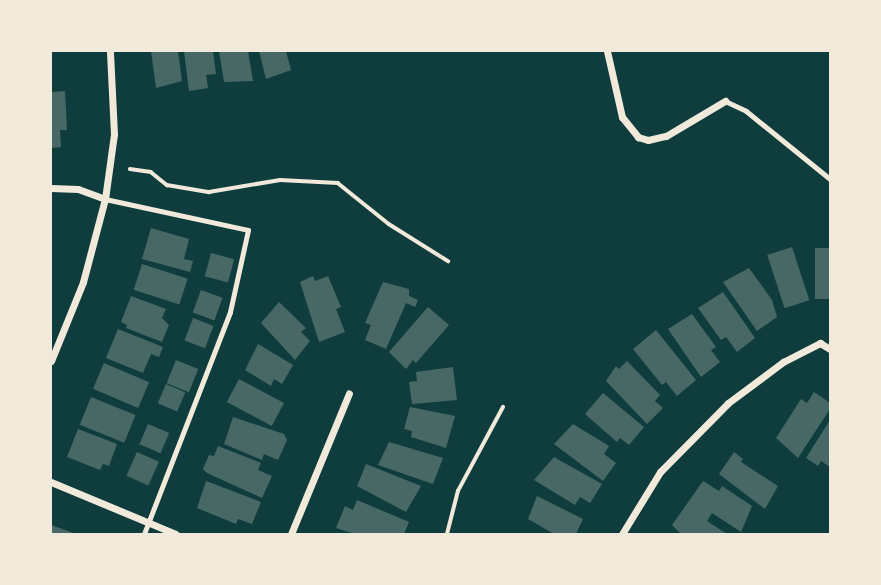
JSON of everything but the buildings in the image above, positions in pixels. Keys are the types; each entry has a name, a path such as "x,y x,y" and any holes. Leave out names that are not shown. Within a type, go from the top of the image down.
{"street":[{"path":"51,361 83,282 105,199 114,134 110,51"},
{"path":"607,51 622,117 638,137 648,140 666,136 725,101"},
{"path":"51,188 78,189 105,199"},
{"path":"622,534 660,472 729,403 783,362 820,343 830,349"},
{"path":"292,534 349,393"},
{"path":"51,482 176,534"}],"lane":[{"path":"725,101 746,111 830,179"},
{"path":"105,199 248,230 230,312 144,534"},
{"path":"51,334 60,337"}],"path":[{"path":"130,169 150,172 166,185 209,192 280,180 328,182 351,190 366,204 448,261"},
{"path":"366,204 370,199"},
{"path":"447,534 458,491 503,407"}]}
